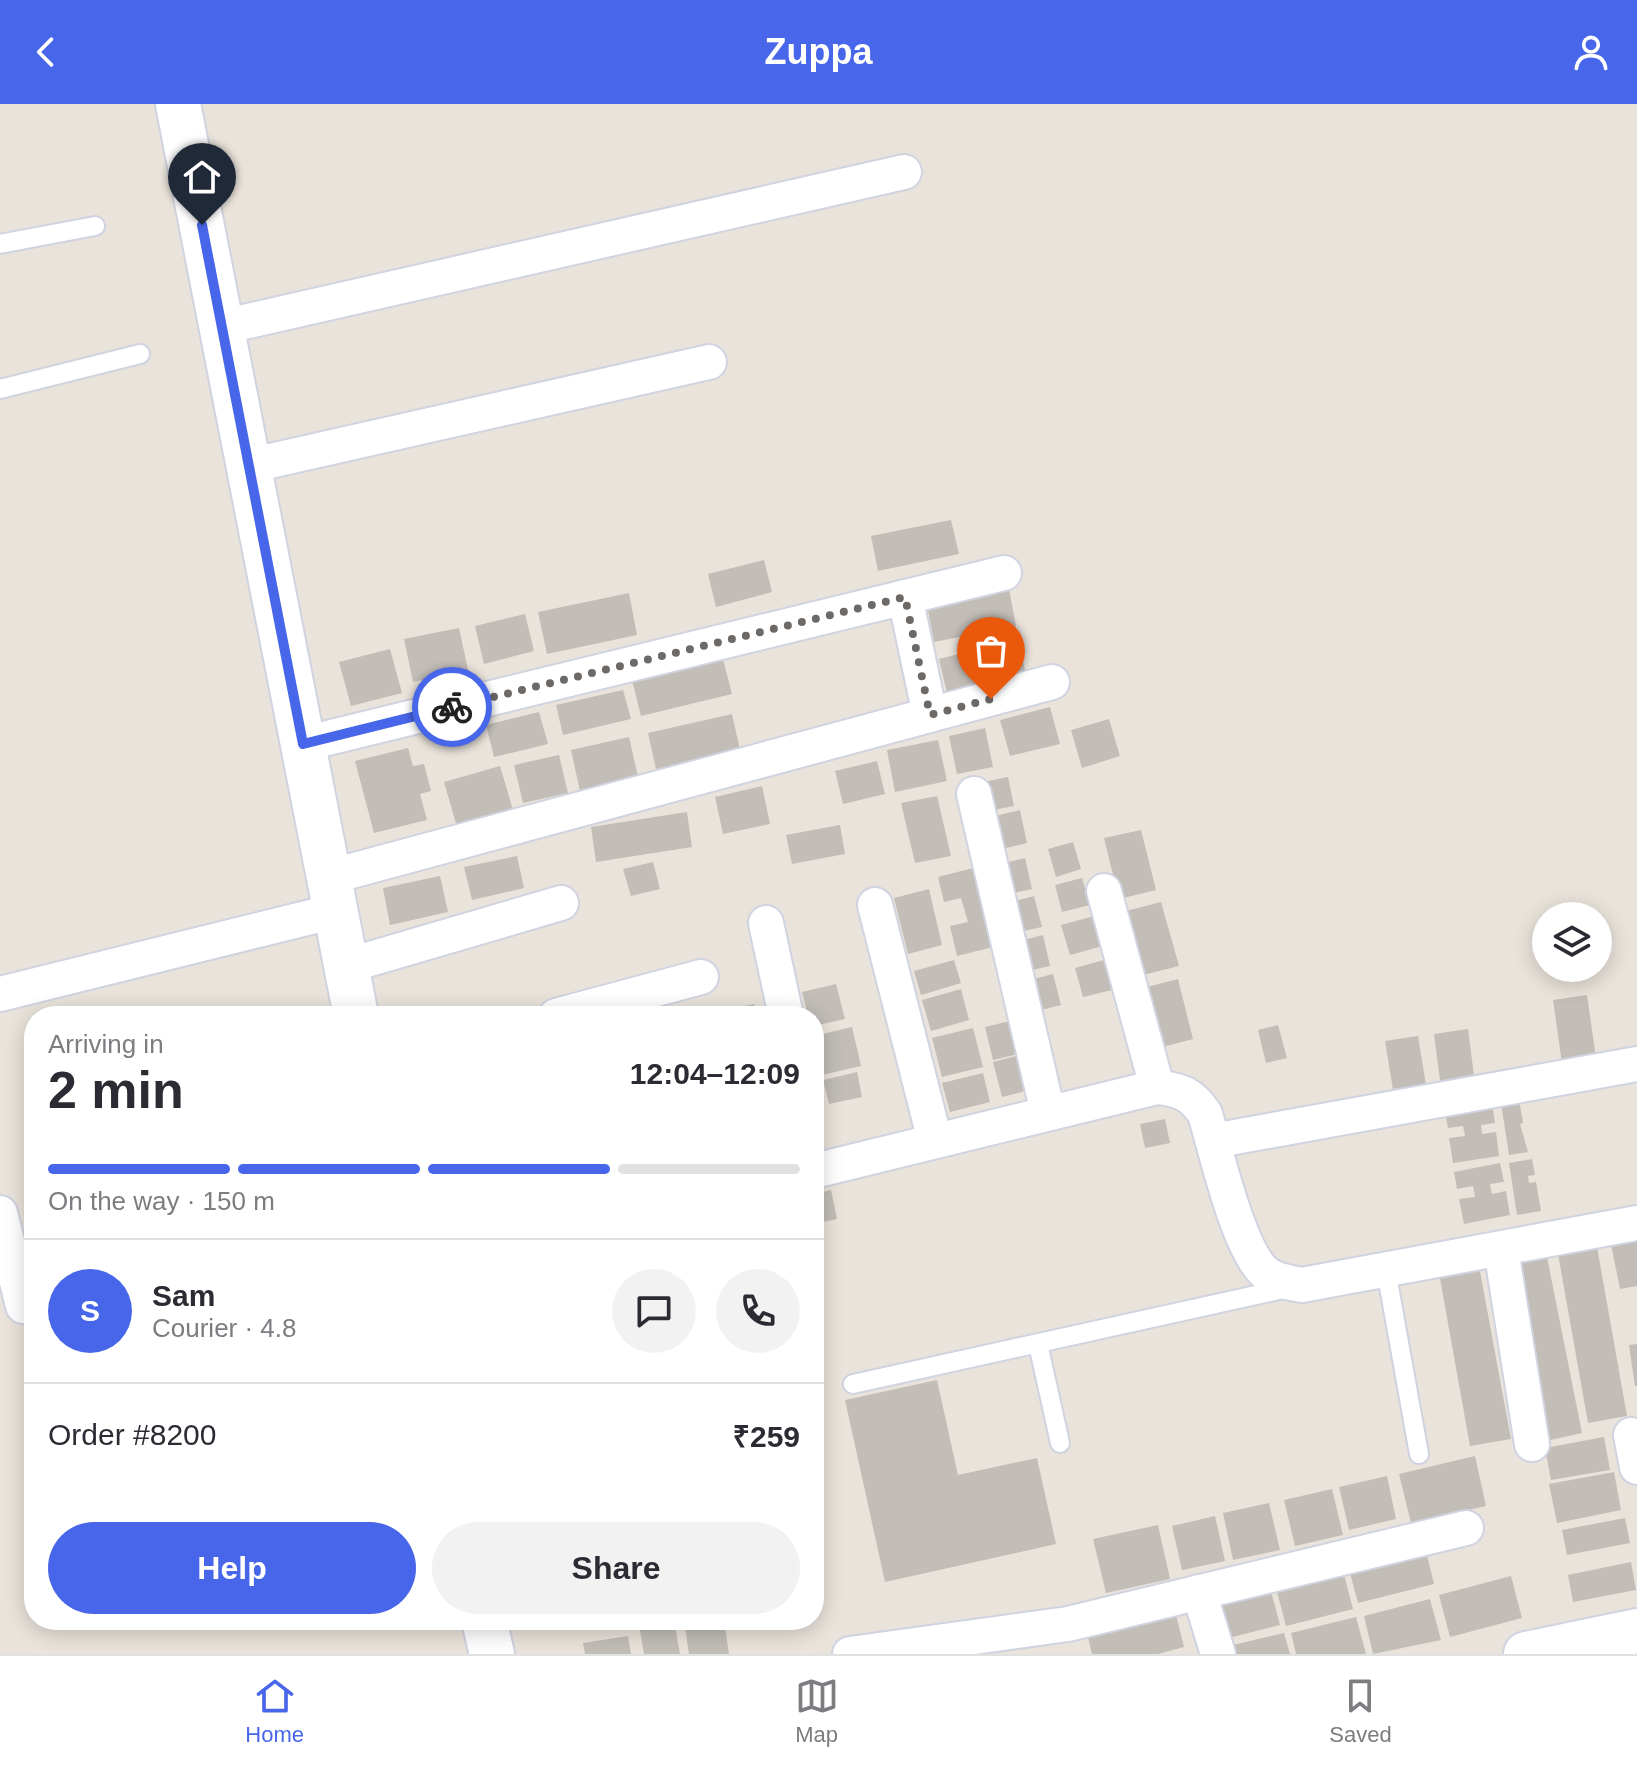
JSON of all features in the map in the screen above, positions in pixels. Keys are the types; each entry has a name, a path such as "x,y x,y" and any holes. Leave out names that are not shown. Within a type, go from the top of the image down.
{"street":[{"path":"178,104 354,1006"},
{"path":"222,327 904,172"},
{"path":"248,466 709,362"},
{"path":"303,744 1004,573"},
{"path":"905,597 930,715"},
{"path":"0,994 930,715 1052,682"},
{"path":"974,794 1048,1113"},
{"path":"1104,891 1157,1087"},
{"path":"346,966 561,903"},
{"path":"875,905 935,1141"},
{"path":"766,923 784,1006"},
{"path":"632,1006 663,1002 701,977"},
{"path":"1213,1141 1637,1064"},
{"path":"824,1162 935,1141 1157,1087 1179,1090 1194,1098 1205,1114 1244,1241 1253,1258 1266,1273 1302,1285 1637,1223"},
{"path":"0,1213 23,1306"},
{"path":"1501,1249 1532,1444"},
{"path":"850,1654 1068,1624 1466,1528"},
{"path":"1199,1592 1218,1654"},
{"path":"486,1630 492,1654"},
{"path":"1526,1654 1595,1647 1637,1631"}],"lane":[{"path":"0,244 95,226"},
{"path":"0,389 140,354"},
{"path":"1386,1270 1419,1454"},
{"path":"853,1384 1302,1285"},
{"path":"1038,1344 1060,1443"}],"building":[{"path":"951,520 959,554 878,571 871,536"},
{"path":"764,560 772,592 716,607 708,574"},
{"path":"1009,589 1016,626 934,642 927,605"},
{"path":"629,593 637,635 547,654 538,612"},
{"path":"525,614 534,651 484,664 475,626"},
{"path":"459,628 468,670 413,682 404,639"},
{"path":"1017,639 1026,673 947,693 939,659"},
{"path":"390,649 402,693 351,706 339,662"},
{"path":"723,659 732,694 641,716 632,680"},
{"path":"623,690 631,719 563,735 556,705"},
{"path":"1050,707 1060,744 1010,756 1000,720"},
{"path":"539,712 548,744 494,757 486,725"},
{"path":"732,714 740,750 656,769 648,733"},
{"path":"1109,719 1120,756 1082,768 1071,730"},
{"path":"985,728 993,767 957,774 949,736"},
{"path":"629,737 638,777 580,791 571,750"},
{"path":"938,740 947,781 895,792 887,750"},
{"path":"408,748 413,766 424,764 431,791 420,794 427,820 374,833 355,761"},
{"path":"559,755 568,793 523,803 514,765"},
{"path":"877,761 885,794 843,804 835,771"},
{"path":"500,766 513,810 457,827 444,782"},
{"path":"1008,777 1014,806 983,812 978,783"},
{"path":"762,786 770,824 723,834 715,797"},
{"path":"937,796 951,856 915,863 901,803"},
{"path":"1020,810 1027,843 994,851 987,818"},
{"path":"687,812 692,847 596,862 591,827"},
{"path":"840,825 845,854 792,864 786,835"},
{"path":"1141,830 1156,890 1119,899 1104,838"},
{"path":"1073,842 1081,869 1056,877 1048,849"},
{"path":"517,856 524,888 472,900 464,867"},
{"path":"1025,858 1032,889 1005,895 998,865"},
{"path":"653,862 660,889 631,896 623,869"},
{"path":"973,868 977,887 984,885 993,947 957,956 950,926 968,922 961,898 944,902 938,877"},
{"path":"440,876 448,912 390,925 383,888"},
{"path":"1082,878 1090,905 1062,912 1055,885"},
{"path":"929,889 942,945 908,954 894,898"},
{"path":"1034,896 1042,927 1014,933 1007,903"},
{"path":"1161,902 1179,966 1139,976 1122,912"},
{"path":"1094,916 1103,946 1070,955 1061,925"},
{"path":"1043,935 1050,966 1023,972 1016,942"},
{"path":"954,960 961,983 921,995 914,971"},
{"path":"1104,960 1112,990 1083,997 1075,968"},
{"path":"1053,974 1061,1005 1033,1012 1026,981"},
{"path":"1178,979 1193,1039 1159,1048 1143,988"},
{"path":"836,984 845,1019 824,1024 824,1006 806,1006 802,992"},
{"path":"961,989 969,1020 931,1031 922,1000"},
{"path":"1587,995 1596,1058 1562,1063 1553,1000"},
{"path":"1014,1020 1022,1053 993,1060 985,1027"},
{"path":"1278,1025 1287,1058 1266,1063 1258,1030"},
{"path":"852,1027 861,1066 824,1075 824,1034"},
{"path":"973,1028 983,1067 942,1077 932,1038"},
{"path":"1468,1029 1475,1084 1441,1088 1434,1034"},
{"path":"1418,1036 1427,1091 1394,1096 1385,1041"},
{"path":"1028,1053 1037,1088 1002,1097 993,1062"},
{"path":"857,1072 862,1097 829,1104 824,1080"},
{"path":"983,1073 990,1102 950,1112 942,1083"},
{"path":"1519,1100 1523,1123 1520,1124 1528,1152 1509,1155 1501,1103"},
{"path":"1492,1104 1495,1123 1481,1125 1482,1134 1496,1132 1499,1156 1453,1163 1449,1138 1465,1136 1463,1126 1448,1128 1445,1111"},
{"path":"1165,1119 1170,1143 1145,1148 1140,1124"},
{"path":"1532,1159 1535,1175 1528,1176 1529,1183 1536,1182 1541,1211 1517,1215 1509,1163"},
{"path":"1500,1163 1504,1182 1490,1184 1492,1194 1506,1191 1510,1215 1464,1224 1459,1199 1475,1197 1473,1186 1457,1189 1454,1172"},
{"path":"831,1190 837,1219 824,1222 824,1192"},
{"path":"1637,1239 1637,1286 1620,1289 1611,1244"},
{"path":"1597,1247 1627,1416 1588,1423 1558,1254"},
{"path":"1547,1257 1582,1433 1546,1441 1510,1264"},
{"path":"1479,1266 1511,1439 1470,1446 1439,1273"},
{"path":"1637,1344 1637,1386 1635,1386 1629,1345"},
{"path":"937,1380 958,1475 1037,1458 1056,1544 885,1582 845,1400"},
{"path":"1604,1437 1610,1470 1551,1480 1545,1448"},
{"path":"1475,1456 1486,1506 1411,1523 1399,1474"},
{"path":"1614,1472 1621,1510 1557,1523 1549,1484"},
{"path":"1387,1476 1396,1519 1349,1530 1339,1487"},
{"path":"1332,1489 1343,1535 1295,1546 1284,1500"},
{"path":"1269,1503 1280,1550 1233,1560 1223,1513"},
{"path":"1215,1516 1225,1561 1182,1570 1172,1526"},
{"path":"1625,1518 1630,1543 1567,1555 1562,1530"},
{"path":"1158,1525 1170,1579 1106,1593 1093,1539"},
{"path":"1424,1543 1434,1584 1358,1603 1347,1562"},
{"path":"1631,1562 1636,1590 1573,1602 1568,1575"},
{"path":"1342,1567 1353,1609 1286,1626 1275,1584"},
{"path":"1511,1576 1522,1618 1450,1637 1439,1595"},
{"path":"1269,1584 1280,1625 1225,1639 1214,1598"},
{"path":"1430,1599 1441,1640 1373,1654 1364,1616"},
{"path":"1175,1611 1184,1647 1158,1654 1092,1654 1087,1633"},
{"path":"1356,1617 1366,1654 1296,1654 1291,1633"},
{"path":"640,1630 676,1630 680,1654 644,1654"},
{"path":"685,1630 725,1630 729,1654 689,1654"},
{"path":"1284,1633 1290,1654 1231,1654 1229,1646"},
{"path":"628,1636 631,1654 585,1654 583,1643"}],"way so far":[{"path":"452,707 905,597 930,715 991,699"}],"route":[{"path":"202,225 303,744 452,707"}]}
